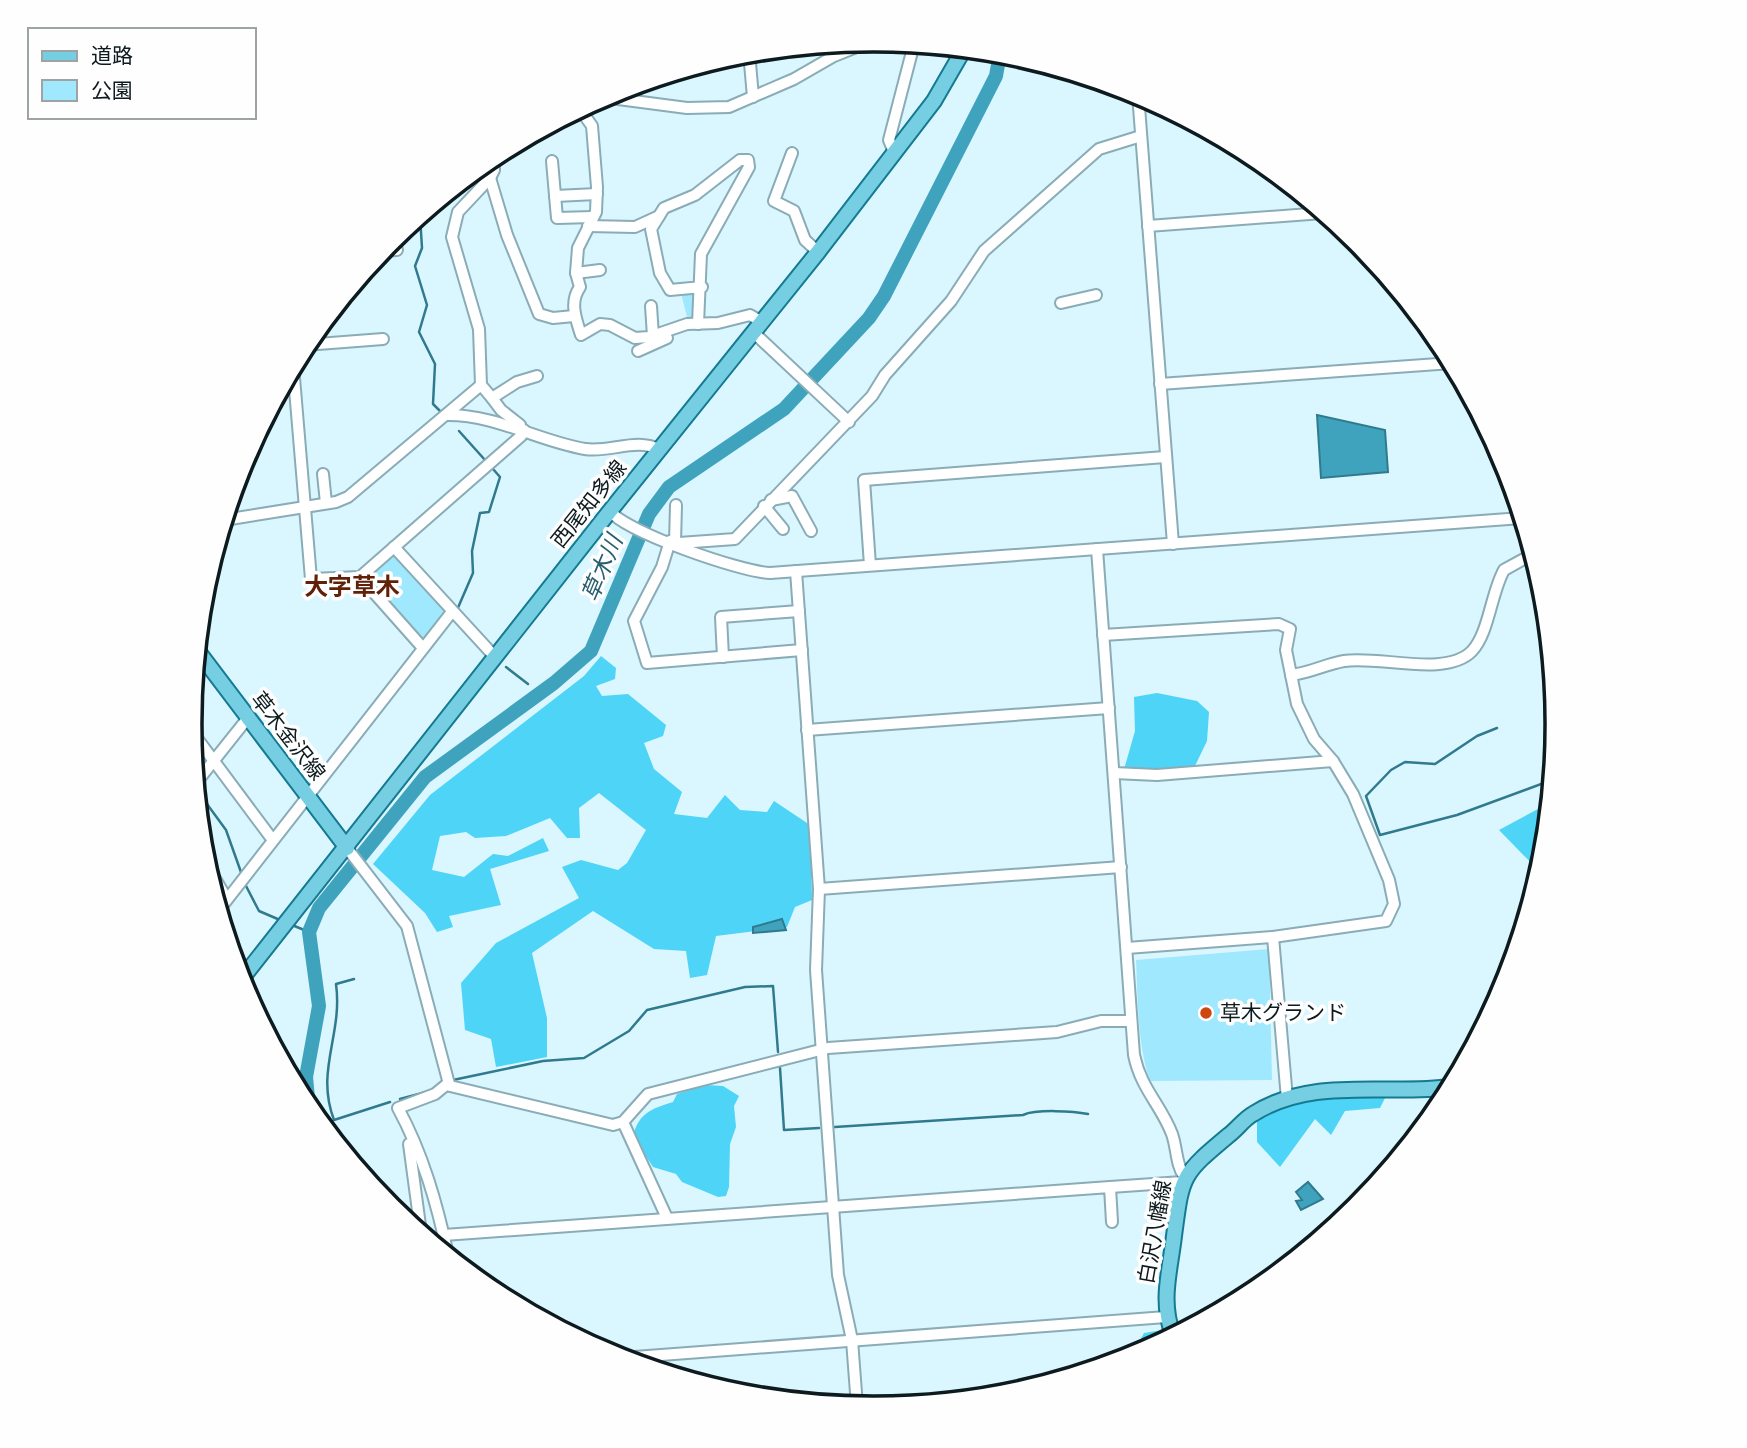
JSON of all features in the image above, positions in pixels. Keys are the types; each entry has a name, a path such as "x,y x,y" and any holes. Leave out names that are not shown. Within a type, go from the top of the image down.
{"main road":[{"name":"西尾知多線","path":"248,967 285,924 354,856 495,657 818,252 934,101 959,58"},
{"name":"草木金沢線","path":"205,661 354,856"},
{"name":"白沢八幡線","path":"1170,1326 1166,1318 1165,1299 1183,1179 1253,1114 1287,1099 1315,1092 1438,1087"}],"street":[{"path":"627,100 687,108 729,107 794,79 840,54"},
{"path":"894,152 889,140 911,54"},
{"path":"751,64 753,97"},
{"path":"1139,108 1172,544"},
{"path":"586,118 592,126 597,194 590,221 580,239 576,273 580,287 575,293 574,316 581,335 600,324 610,325 635,338 653,336 678,328 750,315 757,327 802,377 849,422"},
{"path":"674,543 735,539 849,422 923,328 951,301 984,251 1099,149 1141,136"},
{"path":"792,153 774,201 794,211 805,240 818,252"},
{"path":"698,324 702,287 701,254 749,167 748,160 740,160 695,195 664,208 651,229 660,273 670,290 702,287"},
{"path":"552,161 557,218 635,227 659,216"},
{"path":"295,384 311,579 359,577 521,436 520,425 501,410 481,385 479,329 452,237 458,212 494,170"},
{"path":"490,178 507,235 539,314 553,318 574,316"},
{"path":"555,196 597,194"},
{"path":"1148,226 1310,214"},
{"path":"576,273 600,270"},
{"path":"1061,303 1096,295"},
{"path":"651,306 653,336"},
{"path":"638,351 670,336 678,328"},
{"path":"320,344 383,339"},
{"path":"1160,384 1440,364"},
{"path":"492,398 517,382 537,376"},
{"path":"235,518 336,502 358,490 429,426 448,415 481,385"},
{"path":"448,415 478,416 584,449 603,451 639,444 660,450"},
{"path":"870,565 864,480 1165,457"},
{"path":"323,474 326,503"},
{"path":"768,503 792,496 811,531"},
{"path":"768,503 783,529"},
{"path":"676,505 674,543 634,621 647,663 802,650"},
{"path":"610,510 615,518 632,527 754,572 1512,519"},
{"path":"394,547 495,657"},
{"path":"444,1235 1110,1187 1183,1179 1171,1132 1142,1084 1134,1055 1097,549"},
{"path":"1292,676 1344,661 1417,663 1456,660 1465,656 1478,643 1504,570 1524,559"},
{"path":"796,571 819,889 816,970 833,1207 838,1275 852,1340 856,1395"},
{"path":"359,577 423,649"},
{"path":"723,657 721,617 799,611"},
{"path":"224,893 227,898 452,613"},
{"path":"1103,635 1279,624 1290,629 1286,650 1301,715 1314,739 1333,761 1353,794 1390,880 1394,904 1391,916 1385,921 1273,937 1127,948"},
{"path":"807,730 1109,708"},
{"path":"204,773 247,719"},
{"path":"202,744 272,839"},
{"path":"1114,773 1157,775 1333,761"},
{"path":"354,856 407,926 449,1084"},
{"path":"819,889 1121,867"},
{"path":"1273,937 1287,1099"},
{"path":"449,1084 606,1125 624,1122 648,1094 822,1049 1057,1032 1101,1021 1131,1021"},
{"path":"445,1241 439,1206 398,1108 435,1094 449,1084"},
{"path":"403,1117 414,1168 419,1218"},
{"path":"624,1122 667,1218"},
{"path":"1110,1187 1112,1222"},
{"path":"649,1357 1166,1318"}],"green space":[{"path":"693,291 697,295 694,320 688,321 681,293"},
{"path":"390,554 396,555 445,610 421,643 364,579"},
{"name":"草木グランド","path":"1269,949 1272,1080 1150,1081 1140,1036 1136,960"}],"shaded area":[{"path":"1317,415 1385,430 1388,472 1321,478"},
{"path":"601,656 616,668 615,679 596,686 602,696 628,694 666,725 663,736 644,743 654,769 682,792 674,814 707,818 725,795 740,810 767,812 774,801 810,825 812,900 795,907 787,927 716,936 707,975 690,978 686,951 654,949 593,911 532,953 547,1018 547,1057 496,1067 491,1039 465,1030 461,983 496,943 579,898 562,867 581,860 618,870 627,863 646,830 599,793 579,808 580,838 567,838 550,818 506,836 475,838 466,832 440,836 432,870 464,877 493,854 508,856 543,838 549,851 490,869 501,905 449,916 453,927 437,932 425,913 373,864 430,795 584,676"},
{"path":"1157,693 1197,701 1209,712 1207,741 1193,770 1159,773 1120,769 1125,766 1135,731 1134,697"},
{"path":"1539,808 1530,862 1499,830"},
{"path":"782,919 786,930 753,933 753,927"},
{"path":"706,1085 723,1086 739,1096 734,1106 736,1127 730,1144 729,1187 726,1196 718,1197 682,1182 676,1174 653,1167 633,1136 642,1117 647,1113 673,1102 677,1094"},
{"path":"1388,1092 1380,1108 1345,1111 1331,1135 1315,1119 1280,1167 1257,1142 1257,1115 1299,1098"},
{"path":"1308,1182 1323,1199 1301,1210 1296,1201 1302,1200 1296,1192"},
{"path":"1161,1330 1141,1339 1144,1333"}],"waterway":[{"name":"草木川","path":"307,1084 319,1006 309,932 319,908 425,777 554,683 591,651 649,514 669,487 784,409 869,318 884,296 996,76 998,64"},
{"path":"421,229 422,248 415,266 427,305 419,332 435,364 433,404 442,413"},
{"path":"459,431 485,460"},
{"path":"457,610 473,573 472,551 480,513 489,512 500,477 493,469"},
{"path":"506,667 528,684"},
{"path":"1497,728 1477,736 1435,764 1405,762 1391,770 1366,796 1380,835 1457,815 1542,784"},
{"path":"207,804 226,830 242,875"},
{"path":"245,884 259,911 280,920"},
{"path":"292,925 309,932"},
{"path":"354,979 336,984 336,1020 327,1085 334,1120 390,1102"},
{"path":"453,1080 543,1061 584,1058 629,1031 647,1010 745,987 773,986 778,1052"},
{"path":"780,1068 784,1130 819,1128"},
{"path":"400,1099 426,1092"},
{"path":"835,1127 1023,1115 1046,1111 1088,1114"}],"place":[{"name":"草木グランド","path":"1206,1013"}],"district":[{"name":"大字草木","path":"352,587"}]}
